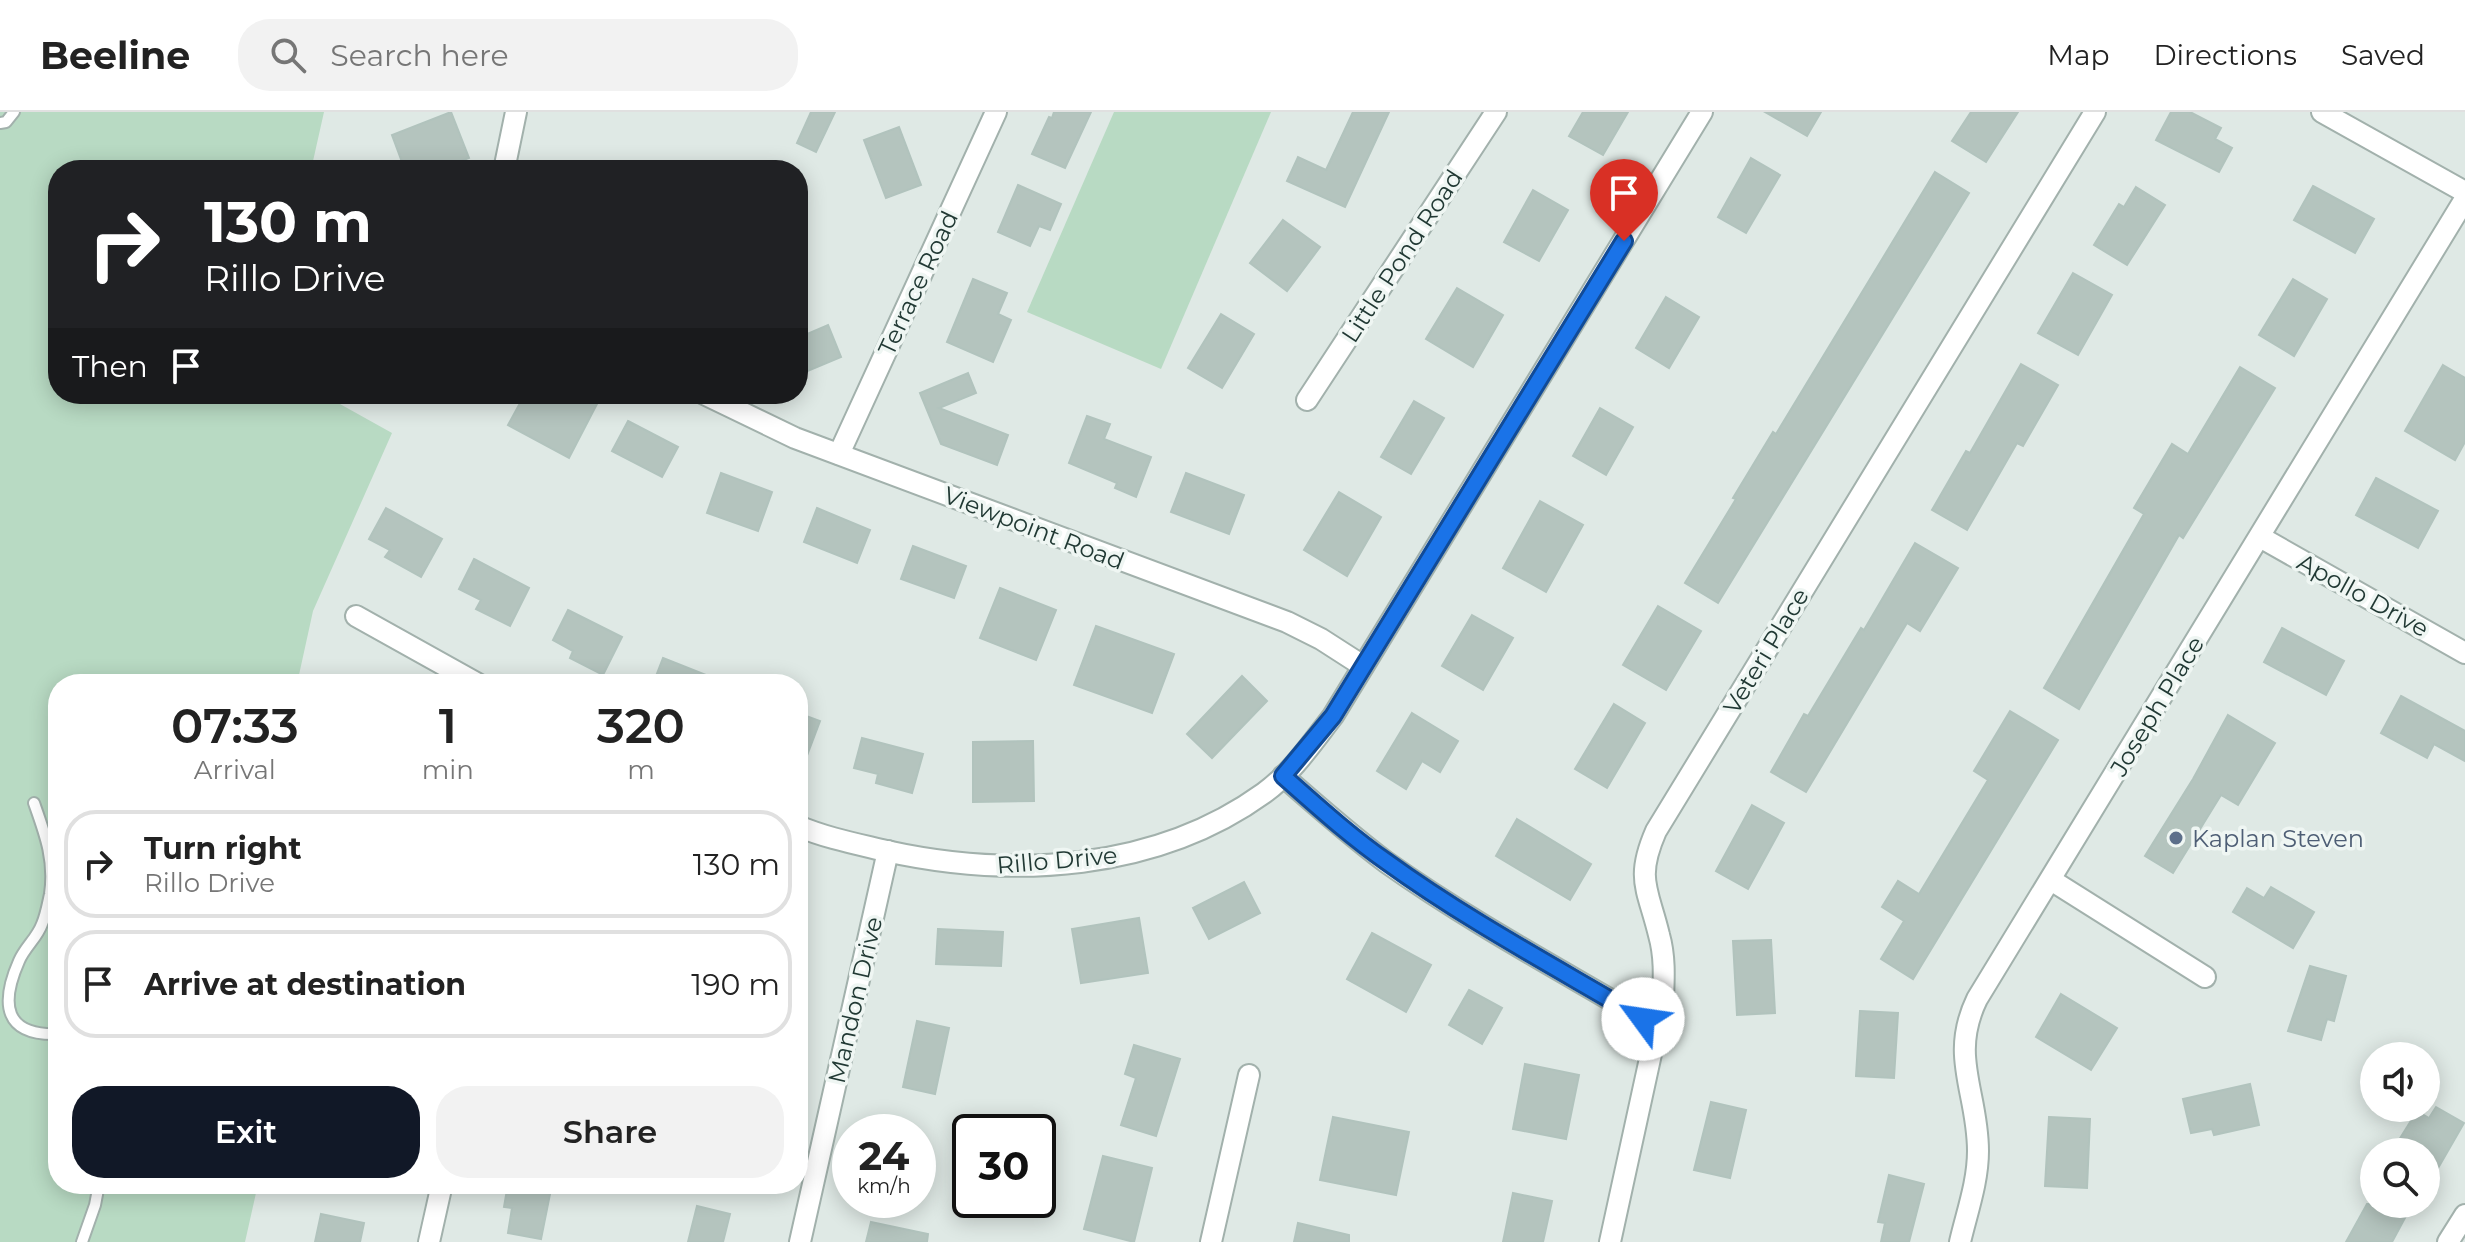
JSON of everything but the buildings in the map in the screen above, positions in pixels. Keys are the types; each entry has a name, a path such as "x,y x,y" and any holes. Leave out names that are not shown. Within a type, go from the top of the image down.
{"street":[{"path":"506,160 516,112"},
{"name":"Little Pond Road","path":"1307,400 1496,112"},
{"name":"Rillo Drive","path":"808,829 922,859 985,866 1059,864 1116,857 1181,838 1226,818 1267,791 1333,716 1702,112"},
{"name":"Veteri Place","path":"1610,1242 1663,999 1665,967 1659,935 1647,900 1644,875 1647,852 1656,831 2095,112"},
{"path":"2322,112 2465,192"},
{"name":"Terrace Road","path":"839,454 991,114"},
{"name":"Joseph Place","path":"1960,1242 1975,1180 1978,1149 1975,1116 1964,1064 1963,1038 1977,999 2465,199"},
{"name":"Viewpoint Road","path":"725,404 795,438 1287,622 1363,666"},
{"name":"Apollo Drive","path":"2260,537 2465,653"},
{"path":"356,616 460,674"},
{"path":"1283,776 1335,823 1388,863 1657,1027"},
{"name":"Mandon Drive","path":"800,1242 888,851"},
{"path":"2051,880 2205,977"},
{"path":"1211,1242 1249,1075"},
{"path":"429,1242 440,1194"},
{"path":"2448,1242 2465,1215"}],"lane":[{"path":"0,133 3,122 14,112"},
{"path":"34,803 48,845"},
{"path":"48,896 43,923 17,963 8,1005 9,1017 18,1026 30,1032 48,1033"},
{"path":"82,1242 97,1194"}],"green space":[{"path":"0,112 324,112 313,160 48,160 48,404 340,404 392,433 313,611 299,674 48,674 48,1194 256,1194 245,1242 0,1242"},
{"path":"1114,112 1271,112 1161,369 1027,312"}],"place":[{"name":"Kaplan Steven","path":"2176,838"}],"route":[{"path":"1624,241 1333,716 1283,776 1335,823 1388,863 1643,1019"}]}
